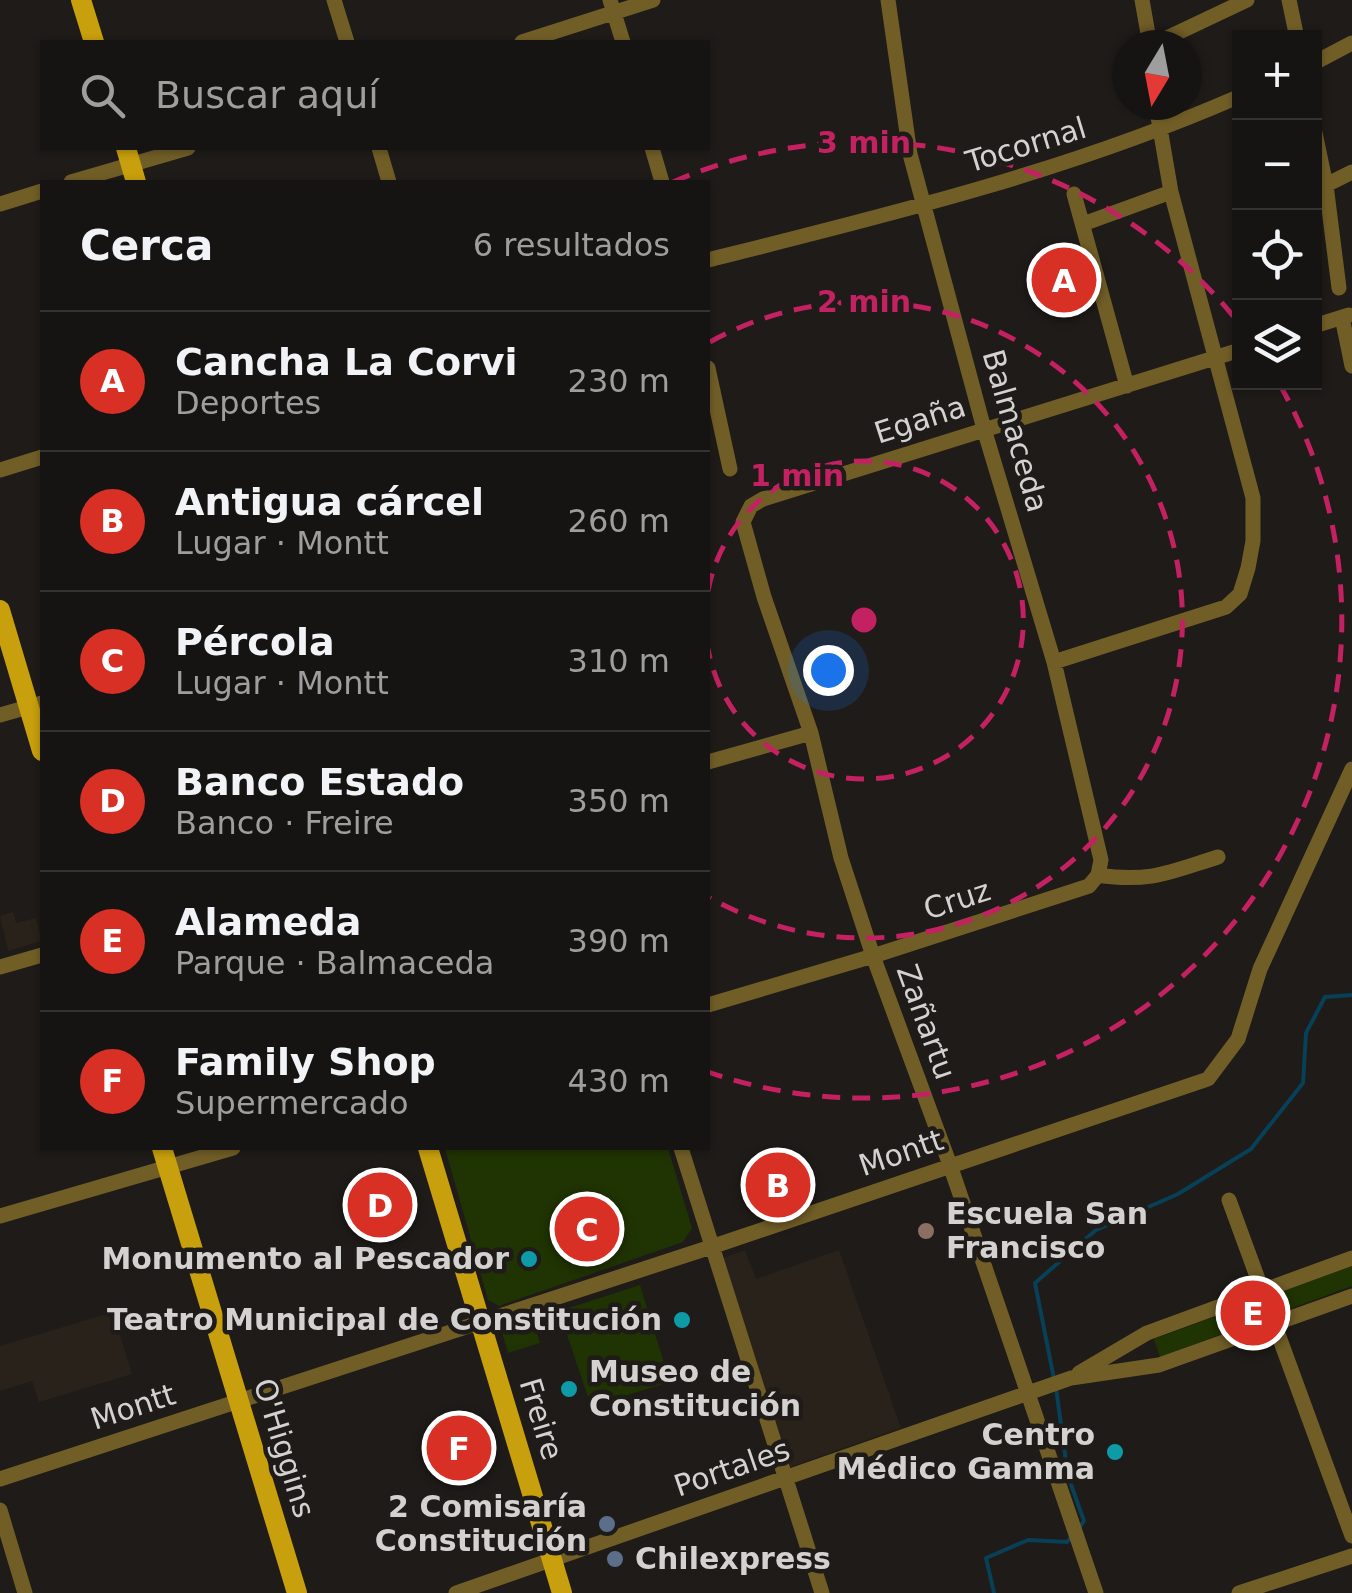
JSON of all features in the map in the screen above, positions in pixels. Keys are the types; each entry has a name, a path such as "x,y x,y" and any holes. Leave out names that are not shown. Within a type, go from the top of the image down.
{"main road":[{"path":"81,0 93,40"},
{"path":"0,610 36,705 40,736"},
{"name":"Freire","path":"429,1150 562,1593"},
{"name":"O'Higgins","path":"165,1157 297,1593"}],"street":[{"path":"334,0 346,40"},
{"path":"527,40 612,6 653,0"},
{"name":"Balmaceda","path":"888,0 910,154 984,429 1054,662 1100,860 1098,875"},
{"path":"1142,0 1148,30"},
{"path":"1201,0 1206,20"},
{"path":"1184,30 1247,0"},
{"path":"1289,0 1295,30"},
{"path":"612,6 622,40"},
{"path":"1322,58 1352,44"},
{"name":"Tocornal","path":"710,260 924,206 1159,132 1232,100"},
{"path":"1054,662 1232,604 1242,588 1251,554 1253,498 1170,192 1158,120"},
{"path":"78,180 181,150"},
{"path":"380,150 388,180"},
{"path":"653,150 661,180"},
{"path":"1322,167 1339,288"},
{"path":"1326,186 1352,172"},
{"path":"0,204 40,192"},
{"path":"1084,224 1170,192"},
{"path":"1074,194 1127,386"},
{"path":"1322,323 1347,315 1352,366"},
{"name":"Egaña","path":"743,522 752,506 763,499 1232,353"},
{"path":"710,377 730,469"},
{"path":"0,470 40,458"},
{"name":"Zañartu","path":"743,522 810,732 840,858 872,956 1032,1392 1096,1593"},
{"path":"0,715 36,705"},
{"path":"710,761 810,732"},
{"name":"Montt","path":"0,1480 711,1248 1208,1080 1238,1039 1260,970 1352,769"},
{"path":"1098,875 1132,880 1156,877 1218,856"},
{"name":"Cruz","path":"710,1004 1089,886 1098,875"},
{"path":"0,967 40,956"},
{"path":"0,1216 165,1157 218,1150"},
{"path":"682,1150 822,1593"},
{"path":"1229,1200 1352,1536"},
{"path":"1072,1378 1147,1333 1352,1258"},
{"path":"1072,1378 1160,1365 1352,1296"},
{"path":"1128,1343 1124,1354 1134,1368"},
{"name":"Portales","path":"456,1593 1072,1378"},
{"path":"0,1510 25,1593"},
{"path":"1239,1593 1352,1556"}],"shaded area":[{"path":"13,912 16,923 36,918 40,942 8,951 0,916"},
{"path":"745,1250 756,1279 839,1250 901,1428 790,1467 723,1258"},
{"path":"113,1312 132,1374 39,1402 32,1381 0,1391 0,1346"}],"green space":[{"path":"1086,253 1097,291 1043,307 1031,270"},
{"path":"446,1150 669,1150 692,1228 683,1242 499,1306 488,1300"},
{"path":"1352,1266 1352,1286 1160,1357 1154,1339"},
{"path":"640,1285 670,1382 591,1406 559,1311"},
{"path":"533,1319 540,1343 508,1353 501,1329"}],"waterway":[{"path":"1054,1379 1035,1283 1096,1230 1178,1194 1251,1149 1303,1083 1306,1033 1325,997 1352,995"},
{"path":"1056,1388 1068,1476 1084,1521 1079,1528"},
{"path":"994,1593 986,1558 1028,1540 1067,1542 1073,1535"}],"place":[{"name":"Cancha La Corvi","path":"1064,280"},
{"name":"Antigua cárcel","path":"778,1185"},
{"name":"Banco Estado","path":"380,1205"},
{"name":"Pércola","path":"587,1229"},
{"name":"Escuela San Francisco","path":"926,1231"},
{"name":"Monumento al Pescador","path":"529,1259"},
{"name":"Alameda","path":"1253,1313"},
{"name":"Teatro Municipal de Constitución","path":"682,1320"},
{"name":"Museo de Constitución","path":"569,1389"},
{"name":"Family Shop","path":"459,1448"},
{"name":"Centro Médico Gamma","path":"1115,1452"},
{"name":"2 Comisaría Constitución","path":"607,1524"},
{"name":"Chilexpress","path":"615,1559"}]}
